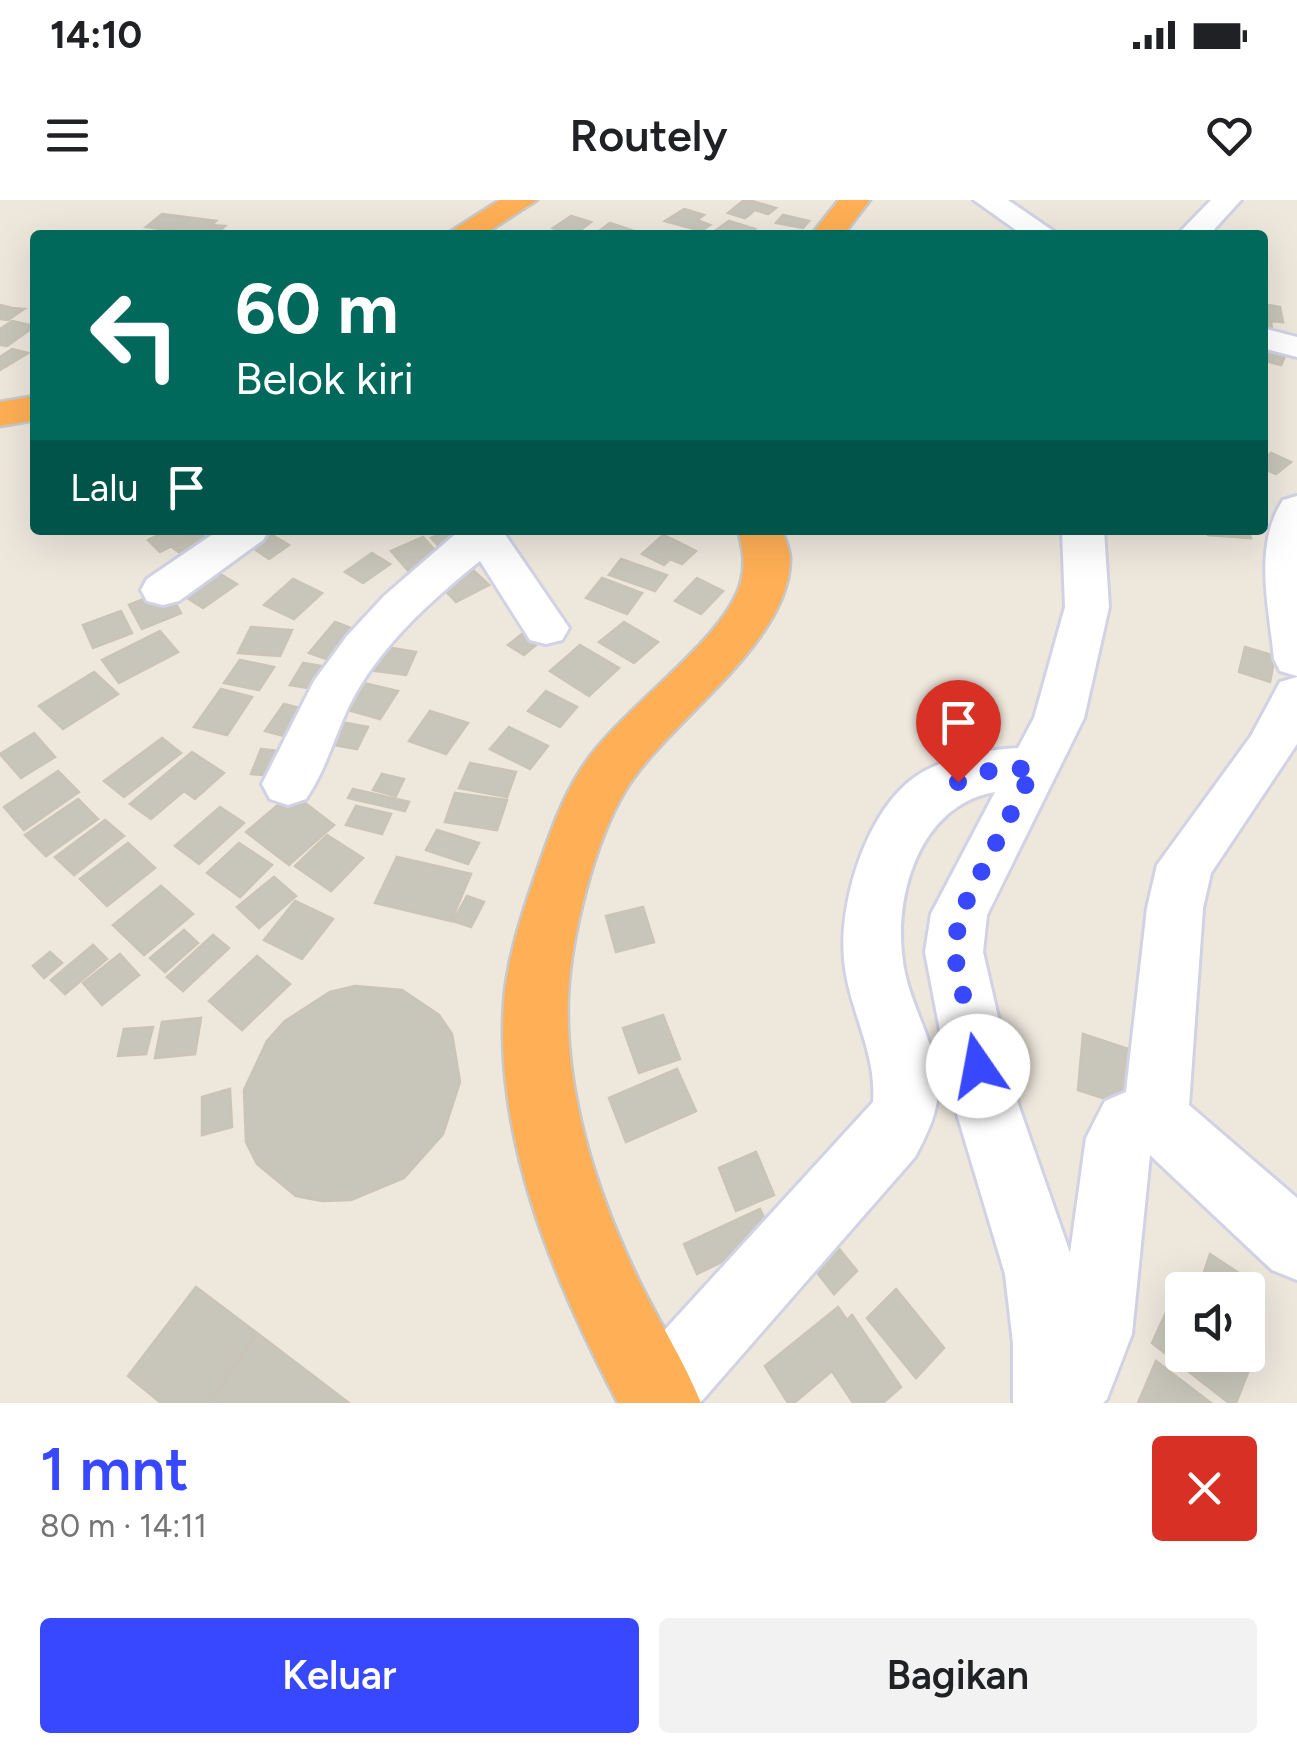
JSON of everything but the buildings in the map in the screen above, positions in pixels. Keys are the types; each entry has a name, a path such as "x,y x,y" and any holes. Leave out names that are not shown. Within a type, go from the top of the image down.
{"highway":[{"path":"471,230 522,200"},
{"path":"830,230 855,200"},
{"path":"0,414 30,409"},
{"path":"659,1399 566,1196 547,1125 536,1006 553,912 587,809 634,738 739,628 755,606 771,560 762,535"}],"street":[{"path":"988,200 1036,230"},
{"path":"1197,230 1226,200"},
{"path":"1268,340 1297,348"},
{"path":"1297,509 1286,550 1297,659"},
{"path":"162,590 241,535"},
{"path":"288,784 309,751 329,697 392,611 422,581 480,535"},
{"path":"484,535 546,628"},
{"path":"1052,1403 1050,1342 1041,1274 986,1104 954,952 960,914 1059,718 1087,607 1083,535"},
{"path":"1154,1122 1167,1030 1175,908 1184,866 1269,750 1297,694"},
{"path":"659,1399 892,1134 907,1101 904,1070 872,956 882,879 908,820 932,794 958,782 992,770 1034,768"},
{"path":"1052,1403 1080,1372 1096,1334 1119,1138 1128,1124 1154,1122 1189,1144 1297,1245"}],"route":[{"path":"958,782 992,770 1034,768 960,914 954,952 978,1066"}]}
